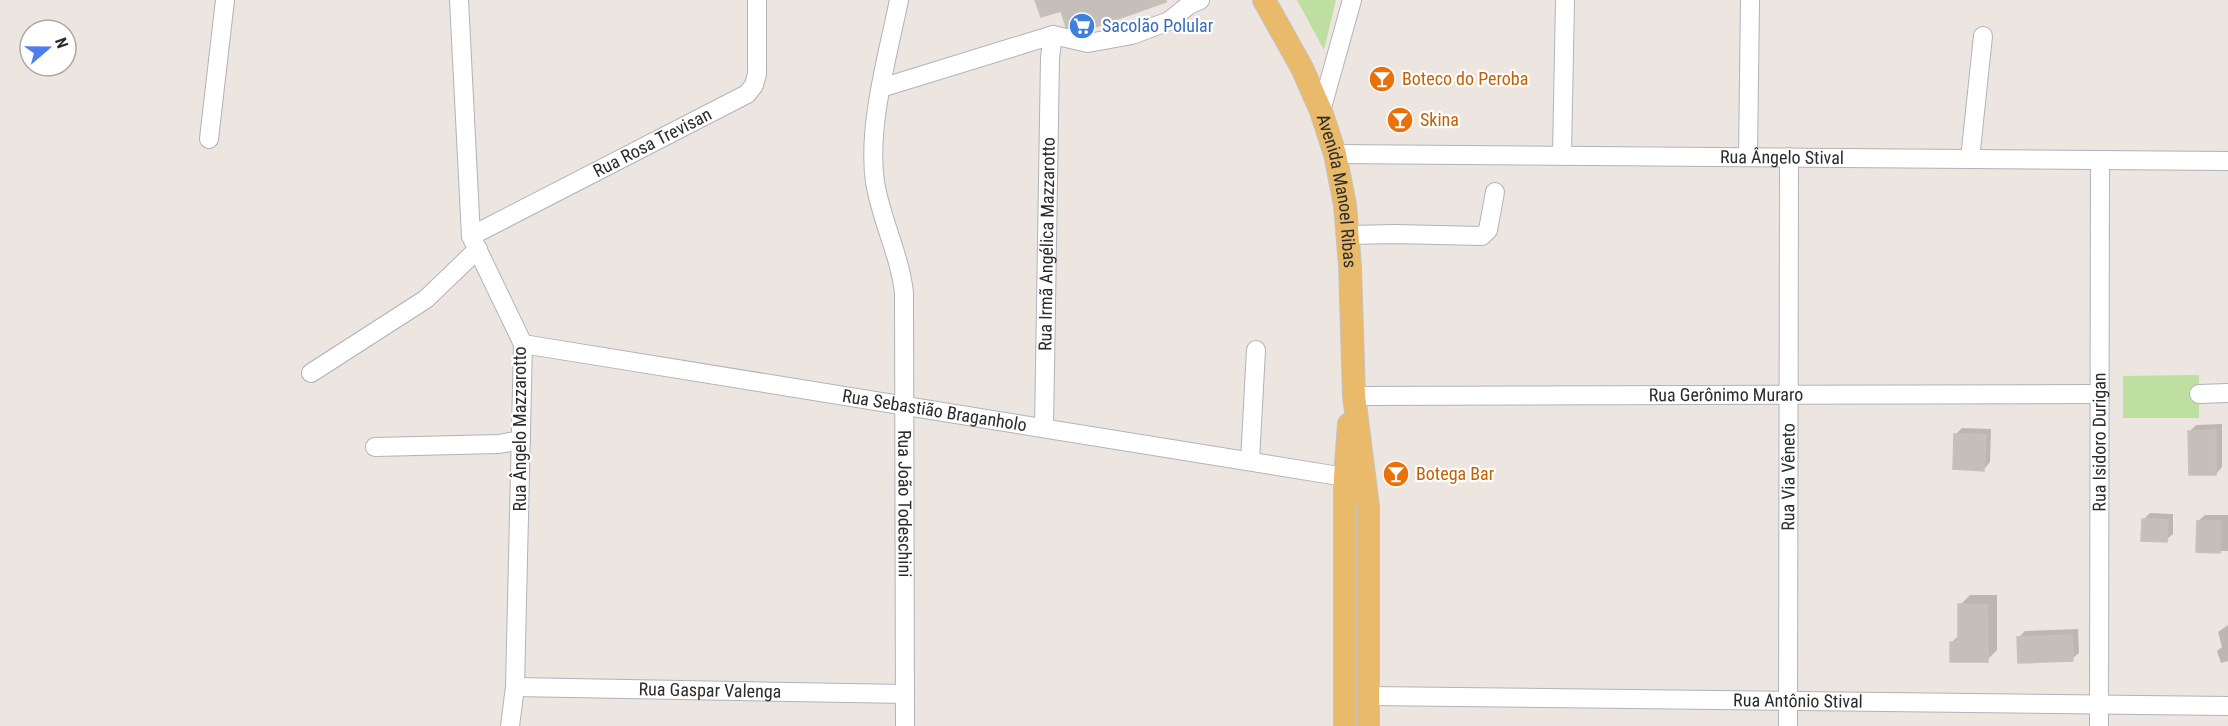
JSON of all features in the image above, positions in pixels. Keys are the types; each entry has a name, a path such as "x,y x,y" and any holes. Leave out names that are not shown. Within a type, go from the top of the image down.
{"main road":[{"name":"Avenida Manoel Ribas","path":"1264,0 1302,68 1321,111 1341,179 1349,235 1354,396 1368,506 1368,726"},
{"name":"Avenida Manoel Ribas","path":"1345,726 1346,477 1349,427 1354,396"}],"street":[{"path":"209,139 225,0"},
{"name":"Rua Ângelo Mazzarotto","path":"459,0 474,243 524,344 515,687 510,726"},
{"name":"Rua Rosa Trevisan","path":"311,374 426,299 474,243 747,94 758,74 757,0"},
{"name":"Rua João Todeschini","path":"899,0 881,88 874,154 875,179 883,219 902,279 905,726"},
{"path":"881,88 1053,35 1088,43 1132,35 1169,21 1189,5 1200,0"},
{"path":"1321,111 1352,0"},
{"path":"1562,156 1565,0"},
{"path":"1748,157 1750,0"},
{"name":"Rua Irmã Angélica Mazzarotto","path":"1044,428 1050,58 1053,35"},
{"path":"1970,159 1983,36"},
{"name":"Rua Ângelo Stival","path":"1335,154 2228,161"},
{"name":"Rua Via Vêneto","path":"1788,726 1789,158"},
{"name":"Rua Isidoro Durigan","path":"2099,726 2100,160"},
{"path":"1349,235 1482,236 1488,230 1495,192"},
{"name":"Rua Sebastião Braganholo","path":"524,344 1346,477"},
{"path":"1250,461 1256,350"},
{"path":"2199,394 2228,393"},
{"name":"Rua Gerônimo Muraro","path":"1354,396 2100,394"},
{"path":"375,447 499,444 521,440"},
{"name":"Rua Gaspar Valenga","path":"515,687 905,694"},
{"name":"Rua Antônio Stival","path":"1368,696 2228,706"}],"green space":[{"path":"1297,0 1336,0 1324,50"},
{"path":"2199,375 2199,418 2123,418 2123,376"}],"building":[{"name":"Sacolão Polular","path":"1035,0 1166,0 1166,2 1084,31 1066,27 1061,11 1041,17"},
{"path":"2216,430 2216,475 2189,475 2188,431"},
{"path":"1954,434 1986,435 1984,471 1953,469"},
{"path":"2142,519 2168,520 2167,542 2141,541"},
{"path":"2197,521 2220,521 2220,553 2196,552"},
{"path":"1958,604 1987,605 1988,662 1950,662 1950,642 1958,642"},
{"path":"2072,635 2073,661 2018,663 2017,637"}],"place":[{"name":"Sacolão Polular","path":"1082,26"},
{"name":"Boteco do Peroba","path":"1382,79"},
{"name":"Skina","path":"1400,120"},
{"name":"Botega Bar","path":"1396,474"}]}
